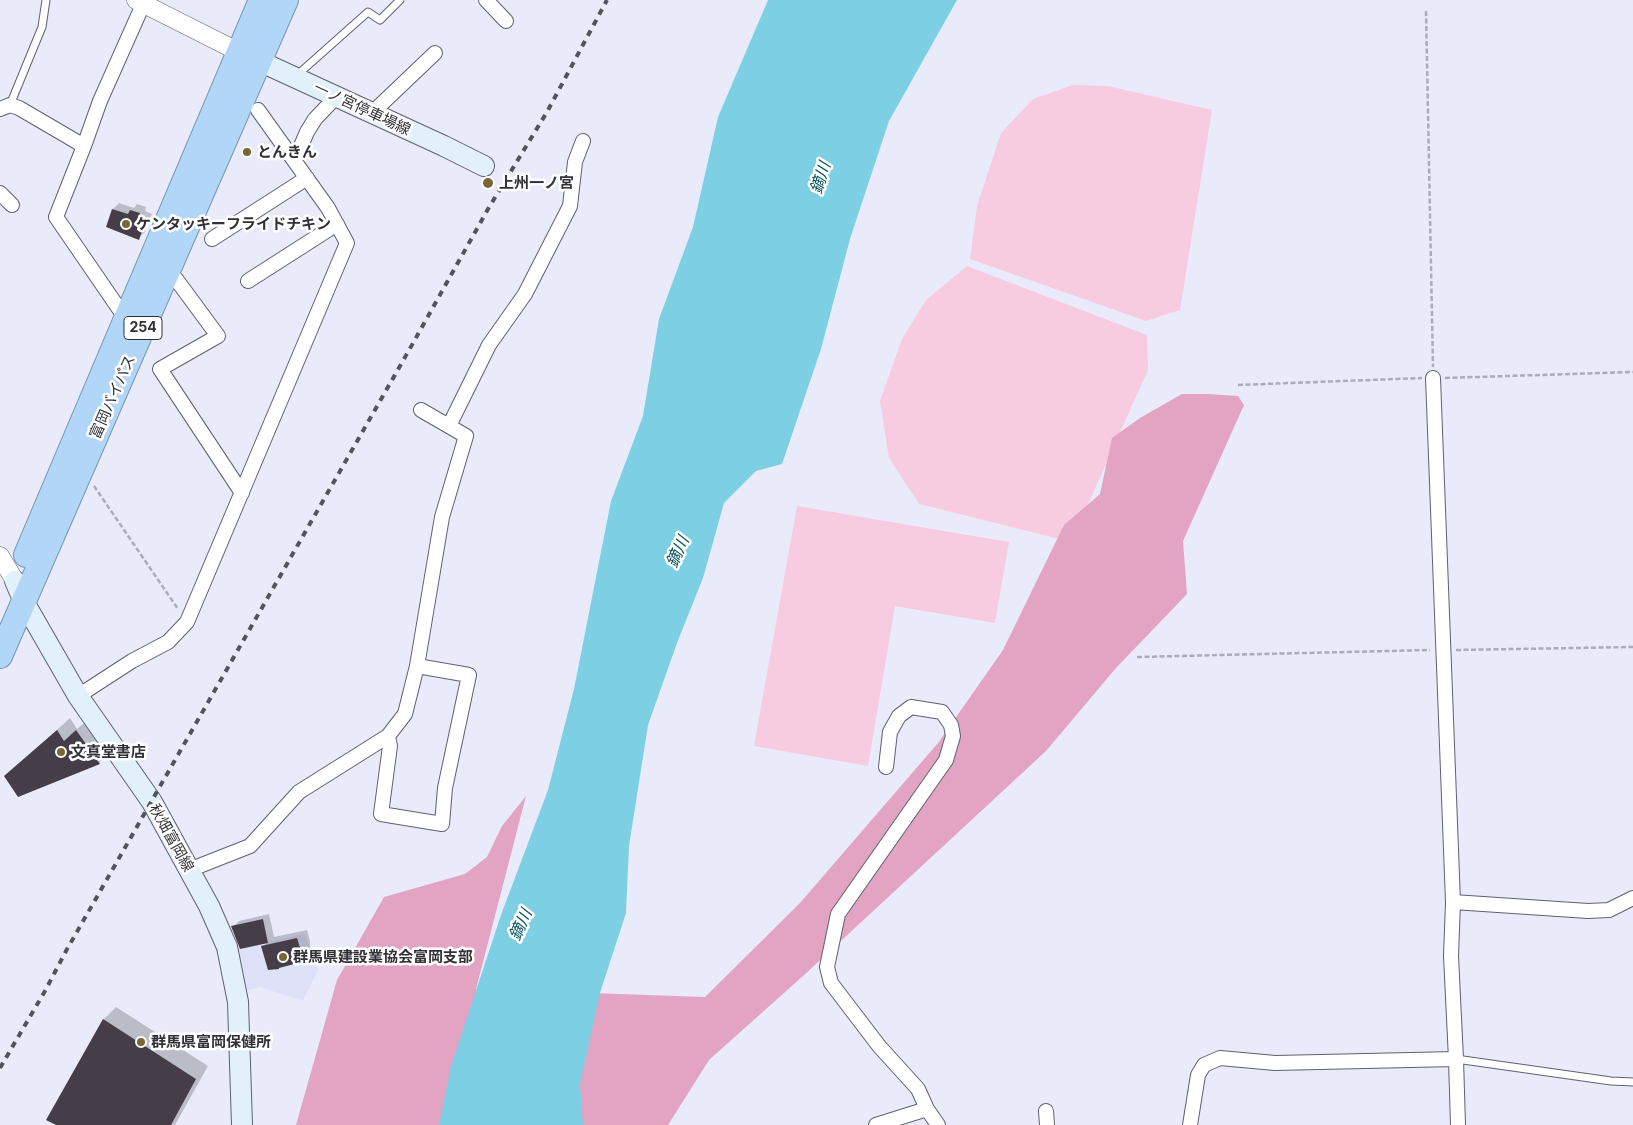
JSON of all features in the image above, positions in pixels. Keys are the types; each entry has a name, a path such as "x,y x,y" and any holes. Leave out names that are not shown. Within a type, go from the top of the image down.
{"highway":[{"name":"富岡バイパス","path":"0,616 20,591 80,473 249,57 261,0"},
{"name":"富岡バイパス","path":"0,656 20,591 126,319 249,57 286,0"}],"main road":[{"name":"一ノ宮停車場線","path":"249,57 484,166"},
{"name":"秋畑富岡線","path":"20,591 78,696 152,802 209,906 227,947 238,1002 242,1125"}],"street":[{"path":"486,0 506,21"},
{"path":"126,319 56,217 100,101 141,1 249,57"},
{"path":"372,113 435,53"},
{"path":"295,160 315,119 336,97"},
{"path":"5,107 18,108 84,146"},
{"path":"78,696 132,661 168,642 187,622 347,243 328,208 258,110"},
{"path":"449,426 489,345 525,294 570,206 575,162 583,141"},
{"path":"212,239 307,178"},
{"path":"0,193 12,205"},
{"path":"248,281 337,224"},
{"path":"176,280 218,336 160,369 242,493"},
{"path":"1433,378 1453,902 1451,956 1458,1125"},
{"path":"189,870 250,846 299,792 388,736 405,714 417,666 442,517 466,436 421,410"},
{"path":"0,556 20,591"},
{"path":"388,736 390,746 381,814 442,824 445,788 469,675 417,666"},
{"path":"886,767 890,732 899,716 911,707 942,712 951,725 953,736 946,760 838,914 828,966 831,983 879,1046 918,1089 927,1109 938,1125"},
{"path":"1453,902 1588,911 1610,910 1632,901"},
{"path":"1190,1125 1198,1075 1204,1065 1220,1058 1275,1063 1456,1059"},
{"path":"876,1125 927,1109"}],"lane":[{"path":"5,107 42,27 46,0"},
{"path":"294,78 368,12 380,20 400,0"},
{"path":"1456,1059 1612,1082 1633,1082"}],"path":[{"path":"1426,11 1433,378"},
{"path":"1238,384 1633,372"},
{"path":"80,473 94,486 187,622"},
{"path":"1137,657 1633,647"}],"shaded area":[{"path":"1073,85 1108,86 1212,110 1180,310 1146,321 970,259 977,206 1001,133 1033,99"},
{"path":"967,266 1147,335 1148,370 1071,542 919,504 889,458 880,401 902,339 926,300"},
{"path":"1182,394 1238,396 1244,405 1183,541 1187,594 1116,668 1046,751 803,976 709,1060 668,1125 296,1125 337,980 384,897 465,874 487,857 502,826 526,796 476,989 705,997 800,903 938,743 1003,650 1064,525 1100,494 1112,438 1140,418"},
{"path":"797,506 1009,542 995,623 895,606 868,766 754,746"},
{"path":"304,934 314,955 318,970 303,1001 260,987 245,991 238,949"}],"water":[{"name":"鏑川","path":"768,0 957,0 889,121 850,239 821,349 782,464 756,471 724,503 703,578 677,643 648,725 629,846 626,913 600,993 580,1084 583,1125 439,1125 451,1066 501,915 548,790 574,689 611,501 643,416 659,319 693,227 718,117"}],"building":[{"name":"ケンタッキーフライドチキン","path":"112,209 128,214 130,210 140,213 139,217 146,220 139,240 106,227"},
{"name":"文真堂書店","path":"57,730 64,741 76,730 100,764 18,797 4,776"},
{"path":"263,919 268,943 240,949 231,926"},
{"name":"群馬県建設業協会富岡支部","path":"297,938 302,962 279,969 268,970 261,946"},
{"path":"103,1019 196,1079 171,1125 56,1125 46,1120"}],"railway":[{"path":"0,1068 488,209 547,112 607,0"}],"place":[{"name":"とんきん","path":"247,152"},
{"name":"上州一ノ宮","path":"488,183"},
{"name":"ケンタッキーフライドチキン","path":"126,224"},
{"name":"文真堂書店","path":"61,752"},
{"name":"群馬県建設業協会富岡支部","path":"283,957"},
{"name":"群馬県富岡保健所","path":"141,1042"}]}
